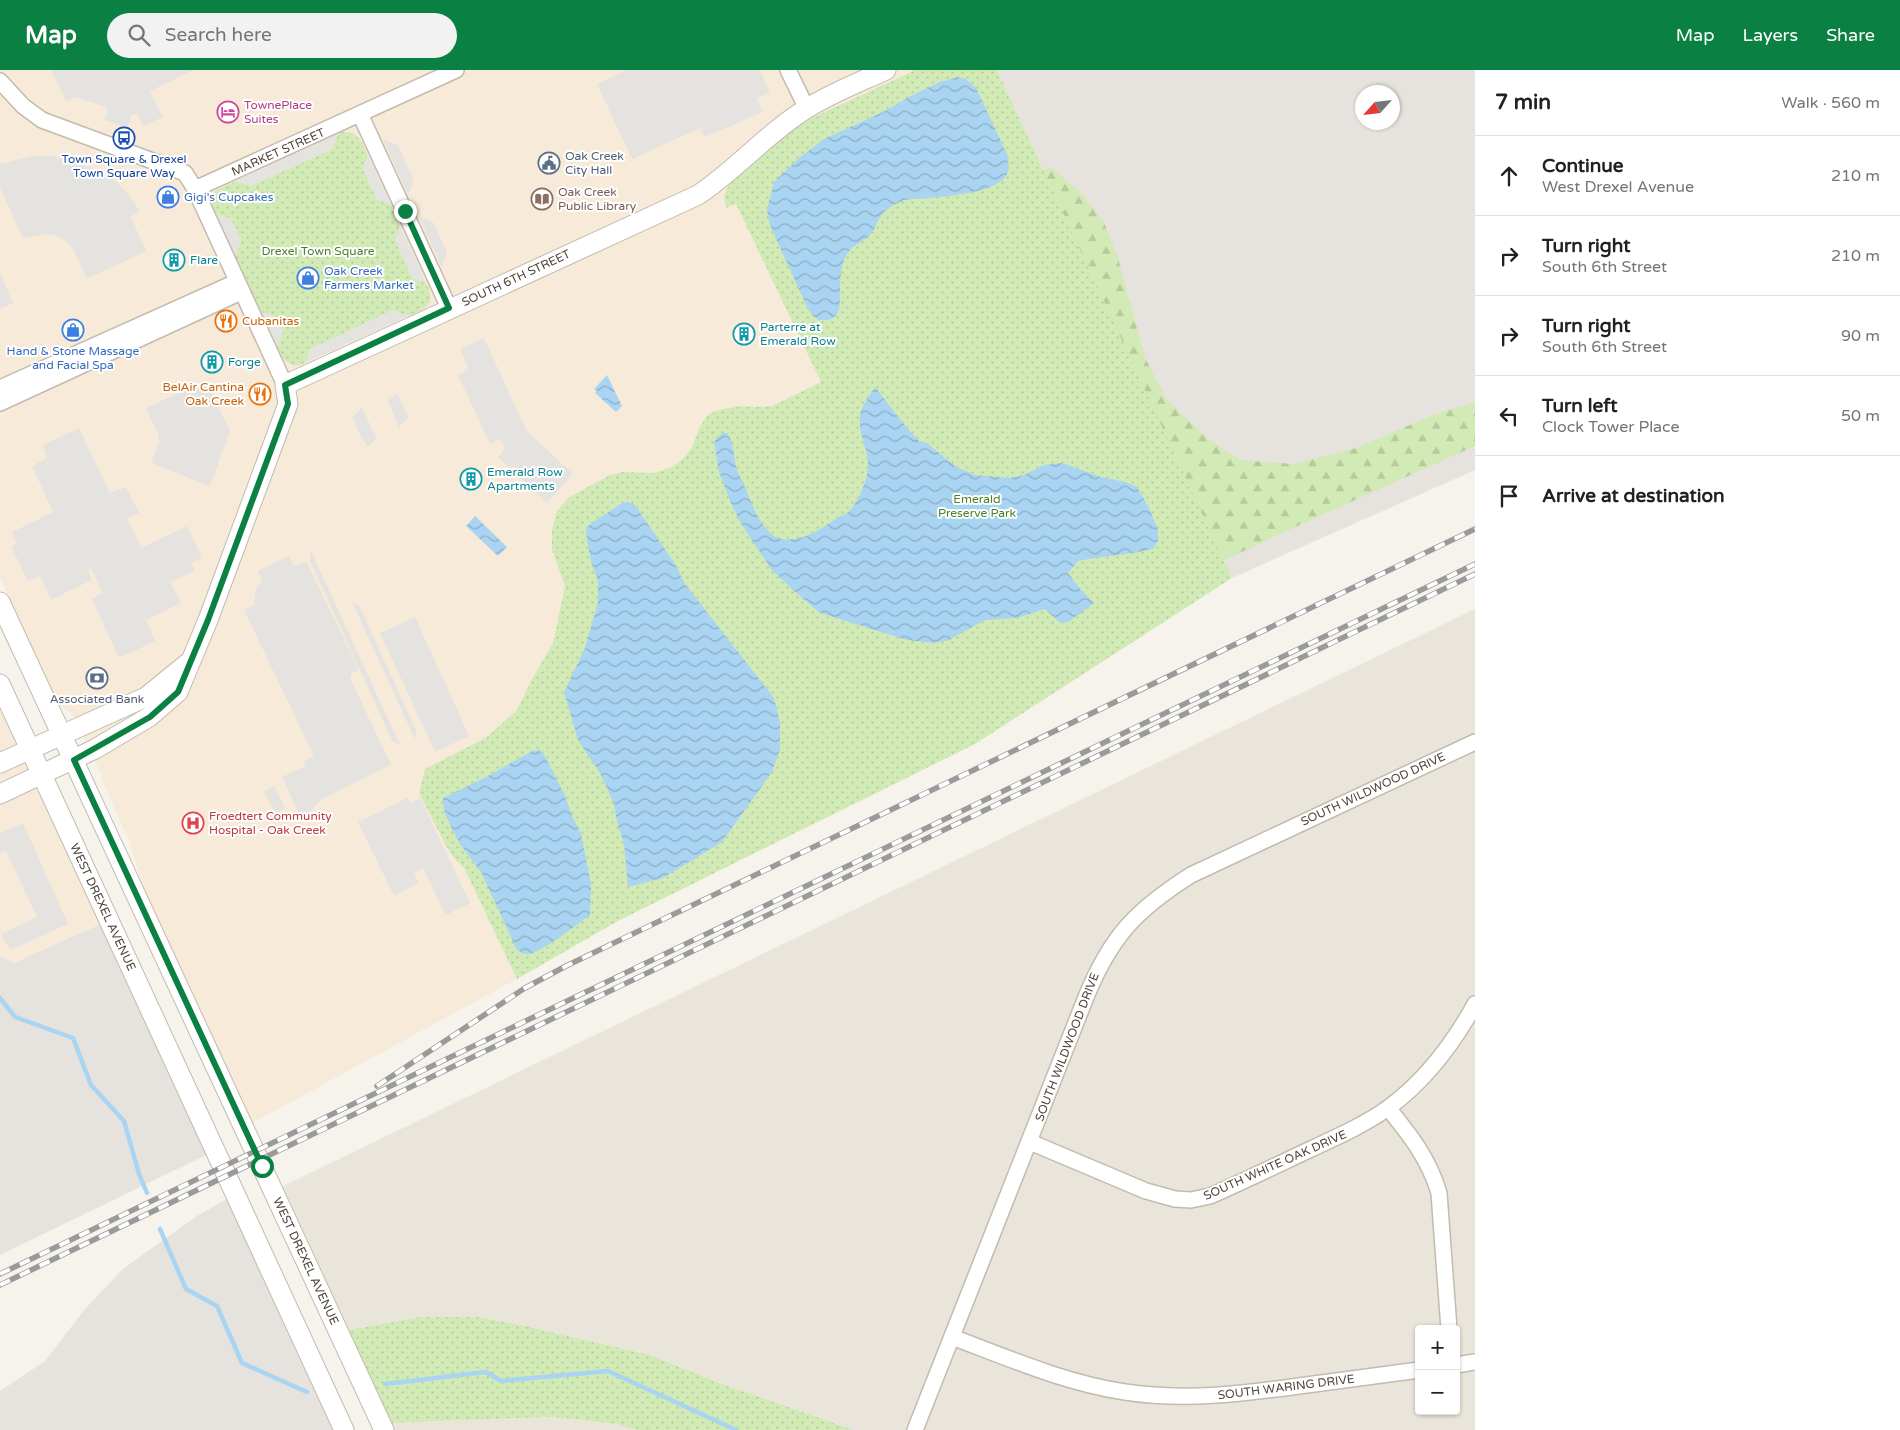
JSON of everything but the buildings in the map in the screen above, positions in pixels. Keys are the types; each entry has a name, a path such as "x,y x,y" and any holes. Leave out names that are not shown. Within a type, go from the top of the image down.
{"street":[{"name":"MARKET STREET","path":"195,190 456,70"},
{"path":"788,70 806,109"},
{"name":"SOUTH 6TH STREET","path":"285,385 698,195 723,178 782,126 806,109 886,70"},
{"path":"0,81 23,106 42,120 185,173 195,190 285,385 288,404 192,660 178,692 150,717 74,760 0,794"},
{"path":"360,114 449,308"},
{"path":"0,388 239,287"},
{"path":"0,403 239,287"},
{"name":"WEST DREXEL AVENUE","path":"0,602 384,1430"},
{"path":"0,763 146,697 192,660"},
{"name":"WEST DREXEL AVENUE","path":"0,684 344,1430"},
{"name":"SOUTH WILDWOOD DRIVE","path":"915,1430 1098,968 1123,930 1154,901 1190,875 1475,742"},
{"name":"SOUTH WHITE OAK DRIVE","path":"1030,1142 1146,1191 1175,1199 1190,1200 1210,1196 1352,1130 1388,1108 1434,1066 1452,1042 1475,1004"},
{"path":"1388,1108 1425,1157 1439,1193 1449,1325"},
{"name":"SOUTH WARING DRIVE","path":"952,1337 1070,1380 1098,1387 1148,1395 1211,1396 1243,1394 1415,1371"},
{"path":"1460,1364 1475,1362"}],"shaded area":[{"name":"Drexel Town Square","path":"0,70 913,70 816,116 795,128 729,185 726,208 736,204 821,382 772,406 739,406 700,426 692,447 686,456 665,471 654,473 623,472 610,475 568,498 552,550 565,586 553,643 517,710 487,737 425,769 420,793 445,844 454,858 464,868 517,979 252,1123 147,899 129,841 100,772 72,713 63,708 56,700 0,578"},
{"path":"51,70 194,70 150,91 163,117 143,126 137,114 132,114 127,128 104,120 108,108 76,97 66,101"},
{"path":"627,70 760,70 770,92 757,98 763,112 705,137 700,128 632,159 597,84"},
{"path":"997,70 1475,70 1475,470 1232,578"},
{"path":"338,134 332,149 250,186 236,181"},
{"path":"383,139 398,145 414,181 408,195"},
{"path":"368,155 391,205 377,200 363,169"},
{"path":"33,156 51,156 82,164 99,171 115,181 129,195 140,211 131,217 146,251 87,279 74,250 67,242 57,236 46,234 23,238 0,188 0,164"},
{"path":"216,214 231,219 241,241 235,256"},
{"path":"419,217 433,222 447,252 442,267"},
{"path":"400,226 426,283 412,278 395,240"},
{"path":"0,273 13,303 0,309"},
{"path":"393,310 408,316 305,363 310,349"},
{"path":"261,312 276,317 283,332 277,347"},
{"path":"484,338 526,430 573,474 547,503 498,457 504,450 504,446 498,440 490,444 458,375 467,370 468,367 460,349"},
{"path":"206,380 230,431 210,486 151,463 159,442 158,434 146,408"},
{"path":"396,393 409,417 399,427 388,401"},
{"path":"362,407 376,438 368,447 352,418"},
{"path":"79,428 110,493 126,487 139,513 127,518 141,548 187,526 202,558 191,563 195,571 170,582 181,603 146,620 155,641 119,658 92,599 102,593 91,568 88,570 92,580 51,600 40,576 28,581 11,546 17,543 12,532 53,512 32,466 47,458 43,445"},
{"path":"311,551 400,745 393,742 310,561"},
{"path":"289,556 293,565 296,566 306,561 359,670 351,674 350,678 391,765 322,799 309,812 300,816 282,777 305,766 304,761 314,756 244,610 254,605 256,589 262,580 258,571"},
{"path":"352,602 359,605 417,733 415,739"},
{"path":"1475,609 1475,1430 854,1430 717,1382 650,1355 525,1326 479,1317 420,1317 348,1330 281,1187"},
{"path":"415,617 469,736 435,752 380,633"},
{"path":"0,706 101,924 14,964 0,956"},
{"path":"274,786 285,808 275,813 264,791"},
{"path":"407,798 412,803 420,798 470,903 446,915 423,868 414,873 419,883 394,896 358,822"},
{"path":"23,823 68,924 10,950 1,934 37,917 6,851 0,854 0,833"},
{"path":"101,924 206,1155 0,1255 0,956 14,963"},
{"path":"227,1199 334,1430 0,1430 0,1391 45,1361 85,1309 123,1269 197,1216"},
{"path":"551,1417 617,1424 637,1430 394,1430 391,1423"}],"green space":[{"name":"Emerald Preserve Park","path":"913,70 997,70 1232,578 975,744 618,921 517,979 464,868 454,858 445,844 419,793 425,769 487,737 517,710 553,643 565,586 552,550 552,530 557,511 568,498 610,475 623,472 654,473 672,467 686,456 692,447 700,426 707,416 715,411 739,406 772,406 821,382 736,204 726,208 724,196 729,185 795,128 816,116"},
{"name":"Drexel Town Square","path":"342,132 356,135 364,146 368,155 363,169 377,199 391,205 400,226 395,240 412,278 426,283 430,301 425,308 408,316 393,311 311,349 305,363 296,366 284,360 277,347 283,332 276,317 261,312 235,256 241,241 231,219 216,214 211,200 215,191 236,181 250,186 332,149 338,134"},
{"path":"1052,168 1085,197 1104,223 1118,258 1145,358 1167,400 1207,438 1240,460 1293,464 1356,448 1433,415 1475,402 1475,446 1273,537 1181,581 1027,173"},
{"path":"420,1317 479,1317 650,1355 717,1382 854,1430 637,1430 617,1424 551,1417 391,1423 348,1330"}],"water":[{"path":"958,77 966,79 976,88 1008,156 1008,172 1002,180 977,191 904,200 889,208 880,217 867,238 847,253 841,275 840,304 837,314 827,320 819,320 808,309 768,218 767,209 774,182 799,158 824,139 883,112 940,82"},
{"path":"607,375 622,406 616,412 595,393 597,391 594,389"},
{"path":"875,387 919,441 927,443 956,467 975,475 1010,478 1024,475 1044,465 1062,463 1137,487 1148,506 1158,530 1158,541 1153,549 1078,561 1068,573 1094,603 1068,622 1060,623 1045,609 1017,618 985,620 949,640 934,643 907,640 820,613 771,569 742,525 719,472 714,442 722,433 727,433 730,437 738,472 757,516 768,531 776,537 784,539 794,539 808,535 847,513 860,495 867,475 868,462 860,429 860,417 864,405"},
{"path":"628,502 635,505 675,564 685,584 774,698 780,723 780,749 772,772 722,842 663,878 628,887 624,844 614,804 600,773 578,740 564,692 585,648 598,602 598,581 591,562 586,530 589,525 622,503"},
{"path":"475,516 507,547 498,556 466,526"},
{"path":"539,750 545,756 565,796 581,834 591,884 590,915 551,943 528,954 517,950 481,872 460,844 451,827 444,810 443,798 488,776 532,751"}],"waterway":[{"path":"0,998 15,1017 73,1038 91,1085 124,1121 139,1174 147,1193"},
{"path":"160,1229 186,1289 217,1306 242,1363 307,1392"},
{"path":"385,1384 486,1372 501,1381 608,1371 736,1430"}],"railway":[{"path":"377,1086 525,988 566,966 1475,529"},
{"path":"0,1274 1475,564"},
{"path":"0,1285 1475,574"}],"place":[{"name":"TownePlace Suites","path":"228,112"},
{"name":"Town Square & Drexel Town Square Way","path":"124,138"},
{"name":"Oak Creek City Hall","path":"549,163"},
{"name":"Gigi's Cupcakes","path":"168,197"},
{"name":"Oak Creek Public Library","path":"542,199"},
{"name":"Flare","path":"174,260"},
{"name":"Oak Creek Farmers Market","path":"308,278"},
{"name":"Cubanitas","path":"226,321"},
{"name":"Hand & Stone Massage and Facial Spa","path":"73,330"},
{"name":"Parterre at Emerald Row","path":"744,334"},
{"name":"Forge","path":"212,362"},
{"name":"BelAir Cantina Oak Creek","path":"260,394"},
{"name":"Emerald Row Apartments","path":"471,479"},
{"name":"Associated Bank","path":"97,678"},
{"name":"Froedtert Community Hospital - Oak Creek","path":"193,823"}],"route":[{"path":"262,1166 74,760 150,717 178,692 197,649 288,404 285,385 449,308 405,211"}]}
